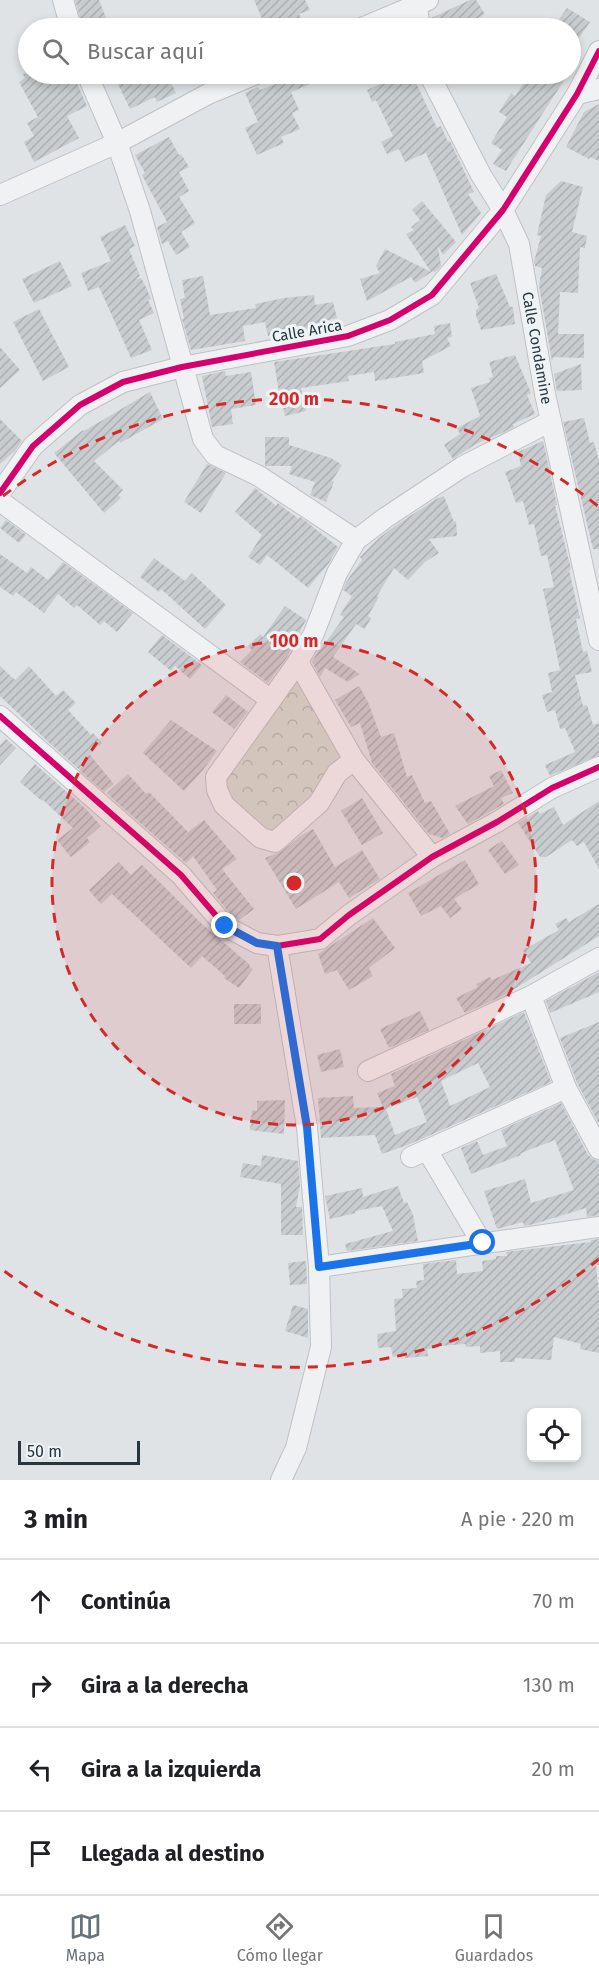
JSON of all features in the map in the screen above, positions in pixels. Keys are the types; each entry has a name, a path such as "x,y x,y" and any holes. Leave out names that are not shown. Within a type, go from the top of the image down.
{"street":[{"path":"63,0 68,18"},
{"path":"384,18 420,2 420,18"},
{"name":"Calle Arica","path":"0,493 33,446 80,405 123,382 182,367 348,336 390,320 432,295 503,210 577,94 599,51"},
{"path":"91,84 117,143 140,211 203,439 215,455 259,476 356,540"},
{"path":"0,195 117,143 208,94 232,84"},
{"name":"Calle Condamine","path":"434,84 519,244 545,394 599,640"},
{"path":"577,94 599,89"},
{"path":"354,760 338,773 319,803 275,842 261,838 224,805 217,790 216,780 298,662 314,633 337,573 356,540 462,467 551,421"},
{"path":"0,501 271,700"},
{"path":"298,662 354,760 432,857"},
{"path":"0,716 181,875 225,926 257,943 277,946 320,939 349,915 432,857 497,822 552,788 599,767"},
{"path":"277,946 307,1127 319,1267 321,1347 296,1448 281,1480"},
{"path":"368,1071 531,996 599,957"},
{"path":"531,996 566,1088 599,1149"},
{"path":"483,1243 419,1154 566,1088"},
{"path":"319,1267 599,1227"}],"green space":[{"path":"298,662 354,760 275,842 217,790"}],"building":[{"path":"75,0 99,0 106,18 80,18"},
{"path":"254,0 305,0 310,10 299,14 301,18 262,18"},
{"path":"470,0 476,0 485,14 478,18 431,18"},
{"path":"567,8 590,22 581,35 581,18 560,18"},
{"path":"20,84 77,84 87,106 67,116 79,138 34,162 24,142 34,136 27,123 38,117"},
{"path":"118,84 172,84 176,93 157,102 155,97 130,109"},
{"path":"276,84 311,84 291,92 299,110 292,113 300,129 281,137 284,143 257,155 245,128 258,122 245,93 258,87 260,90"},
{"path":"380,84 417,84 437,128 441,126 448,142 450,141 474,192 468,194 481,213 462,235 426,153 405,162 399,149 387,154 381,142 393,136 376,100 372,102 367,90"},
{"path":"523,84 562,84 506,171 493,164 502,150 491,143 507,117 499,112 511,93 515,96"},
{"path":"599,104 599,161 590,157 589,159 566,147 584,112"},
{"path":"169,137 189,167 179,172 189,191 179,197 195,223 181,232 190,247 176,255 168,241 162,244 157,227 167,222 142,175 145,173 135,155"},
{"path":"561,181 583,187 572,232 587,236 585,248 580,247 578,293 560,292 558,334 584,334 584,358 553,357 552,361 539,286 542,268 535,266 534,262 541,236 537,235 546,195"},
{"path":"422,201 456,242 443,255 438,246 441,266 435,272 433,271 415,283 411,277 367,301 360,279 380,273 376,266 385,249 431,272 406,234 414,230 411,227 420,220 412,210"},
{"path":"125,225 135,246 129,249 140,276 136,279 141,278 146,287 151,299 148,300 154,313 139,320 152,350 131,358 99,287 88,291 81,273 111,261 100,237"},
{"path":"60,261 72,286 34,303 22,279"},
{"path":"496,274 510,307 513,307 515,324 481,330 476,315 476,310 479,308 470,283"},
{"path":"203,276 210,315 256,308 255,304 284,298 314,295 315,305 333,302 337,318 320,322 321,326 268,336 265,322 243,326 245,341 191,350 182,319 184,319 180,299 185,298 182,280"},
{"path":"39,309 69,367 43,381 13,322"},
{"path":"450,323 452,337 447,338 451,346 422,361 424,373 375,381 374,372 348,376 349,381 301,388 306,411 285,416 274,362 395,344 395,342 435,334 434,326"},
{"path":"0,347 20,370 0,388"},
{"path":"515,355 531,393 527,395 535,414 513,424 514,427 476,444 453,459 444,445 460,434 457,428 480,416 471,388 490,382 489,378 493,377 489,362"},
{"path":"581,364 582,390 557,391 554,374"},
{"path":"225,371 226,376 251,372 256,405 231,409 233,424 212,427 202,376"},
{"path":"150,392 163,419 120,443 119,441 94,461 123,490 118,495 121,498 104,513 54,453 83,430"},
{"path":"584,418 590,443 594,442 599,461 599,549 593,549 563,422"},
{"path":"0,419 22,441 15,451 0,464"},
{"path":"265,437 289,437 289,445 331,458 342,465 332,481 334,482 326,502 310,495 315,482 289,474 292,466 265,466"},
{"path":"543,441 557,505 555,505 571,569 569,570 580,618 576,619 583,652 587,651 592,672 575,675 583,706 587,705 593,725 599,723 599,755 550,776 545,765 575,752 565,728 560,729 555,710 547,712 542,695 552,692 548,673 560,670 543,589 554,587 547,555 541,556 534,524 529,525 523,501 516,503 505,472 521,466 518,452"},
{"path":"207,464 226,473 201,513 184,502"},
{"path":"255,488 276,506 278,503 299,519 300,517 338,547 329,563 308,588 267,555 260,565 248,557 262,535 235,512"},
{"path":"444,496 454,522 456,521 457,536 429,539 439,553 425,562 408,580 394,568 377,596 379,597 368,616 371,618 365,629 356,624 333,657 360,674 348,682 325,668 320,677 312,662 319,649 344,617 340,615 352,596 343,590 362,560 360,557 392,528"},
{"path":"6,520 26,535 19,543 0,528"},
{"path":"0,554 27,573 31,567 48,580 63,562 133,613 117,632 104,621 100,625 77,605 74,608 58,594 44,613 16,592 13,596 0,587"},
{"path":"154,558 185,581 192,573 226,605 205,629 161,589 159,592 140,577"},
{"path":"285,606 306,620 288,656 268,683 240,662 252,650 248,646 260,634 263,637"},
{"path":"162,635 202,665 190,679 175,666 171,671 148,652"},
{"path":"0,666 15,680 29,666 56,696 63,690 76,703 68,710 91,735 93,733 102,743 89,754 114,784 104,792 0,696"},
{"path":"359,686 368,702 381,737 394,733 407,777 412,775 425,803 431,801 450,834 443,838 429,834 372,763 360,723 351,727 335,700"},
{"path":"226,695 248,712 234,729 212,712"},
{"path":"171,720 217,751 184,791 143,753"},
{"path":"6,739 16,748 0,765 0,745"},
{"path":"35,764 86,809 101,826 87,838 90,842 71,857 57,840 73,828 20,782"},
{"path":"501,770 513,793 501,798 504,804 468,824 455,806 494,786 489,776"},
{"path":"128,774 146,794 149,792 188,832 204,820 237,859 222,869 254,909 239,920 233,917 213,893 217,890 193,856 186,863 107,793"},
{"path":"362,798 383,833 362,845 341,811"},
{"path":"599,801 599,869 584,842 577,846 572,840 546,857 540,857 518,823 538,811 540,814 554,807 563,825"},
{"path":"313,829 335,867 362,850 380,879 349,898 339,882 296,909 265,858 282,851 300,836"},
{"path":"502,841 519,865 505,874 488,850"},
{"path":"465,860 479,884 454,899 462,909 450,918 441,906 421,916 408,893"},
{"path":"119,862 131,875 142,865 202,924 250,965 253,969 239,988 224,978 225,976 202,956 191,968 112,894 101,904 89,890"},
{"path":"599,904 599,936 503,996 465,1013 456,998 478,987 476,984 490,977 492,980 531,963 523,950 559,930 555,924 566,918 569,922"},
{"path":"373,918 395,948 369,968 373,976 349,990 337,970 325,974 318,954"},
{"path":"599,972 599,992 550,1013 546,1001"},
{"path":"234,1004 261,1004 261,1024 234,1024"},
{"path":"420,1011 429,1030 389,1048 380,1029"},
{"path":"524,1012 551,1082 382,1154 375,1135 321,1138 318,1098 353,1096 354,1108 383,1107 377,1093 395,1086 391,1074","holes":["478,1063 490,1087 450,1106 441,1081","417,1097 427,1122 395,1135 386,1109"]},
{"path":"599,1022 599,1124 577,1083 560,1038"},
{"path":"340,1049 344,1067 321,1072 317,1055"},
{"path":"285,1100 284,1134 250,1130 252,1110 257,1111 257,1101"},
{"path":"561,1103 588,1155 599,1161 599,1215 587,1217 586,1208 534,1224 524,1226 523,1222 497,1229 484,1191 525,1179 531,1203 574,1190 555,1140 471,1174 461,1148 477,1141 483,1155 507,1146 501,1130"},
{"path":"262,1155 298,1161 300,1185 296,1207 302,1207 303,1235 281,1235 281,1184 240,1177 243,1163 261,1166"},
{"path":"398,1186 404,1203 407,1202 413,1215 418,1241 347,1251 345,1244 393,1231 382,1206 330,1219 325,1196 362,1188 363,1197"},
{"path":"599,1239 599,1265 596,1265 599,1294 599,1353 580,1349 581,1344 554,1337 551,1360 515,1358 515,1362 500,1362 500,1351 480,1353 480,1346 466,1347 465,1344 439,1346 439,1348 427,1349 428,1356 405,1358 405,1355 393,1357 391,1347 378,1348 377,1334 396,1331 394,1299 403,1298 402,1289 417,1288 416,1281 424,1280 423,1264 456,1260 457,1274 483,1271 482,1261 496,1259 496,1256 507,1256 506,1252 591,1242 591,1240"},
{"path":"306,1261 307,1284 290,1285 288,1263"},
{"path":"293,1305 308,1309 308,1338 285,1331"}],"cycle path":[{"path":"0,493 33,446 80,405 123,382 182,367 348,336 390,320 432,295 503,210 577,94 599,51"},
{"path":"0,716 181,875 225,926 257,943 277,946 320,939 349,915 432,857 497,822 552,788 599,767"}],"route":[{"path":"225,926 257,943 277,946 307,1127 319,1267 483,1243"}]}
